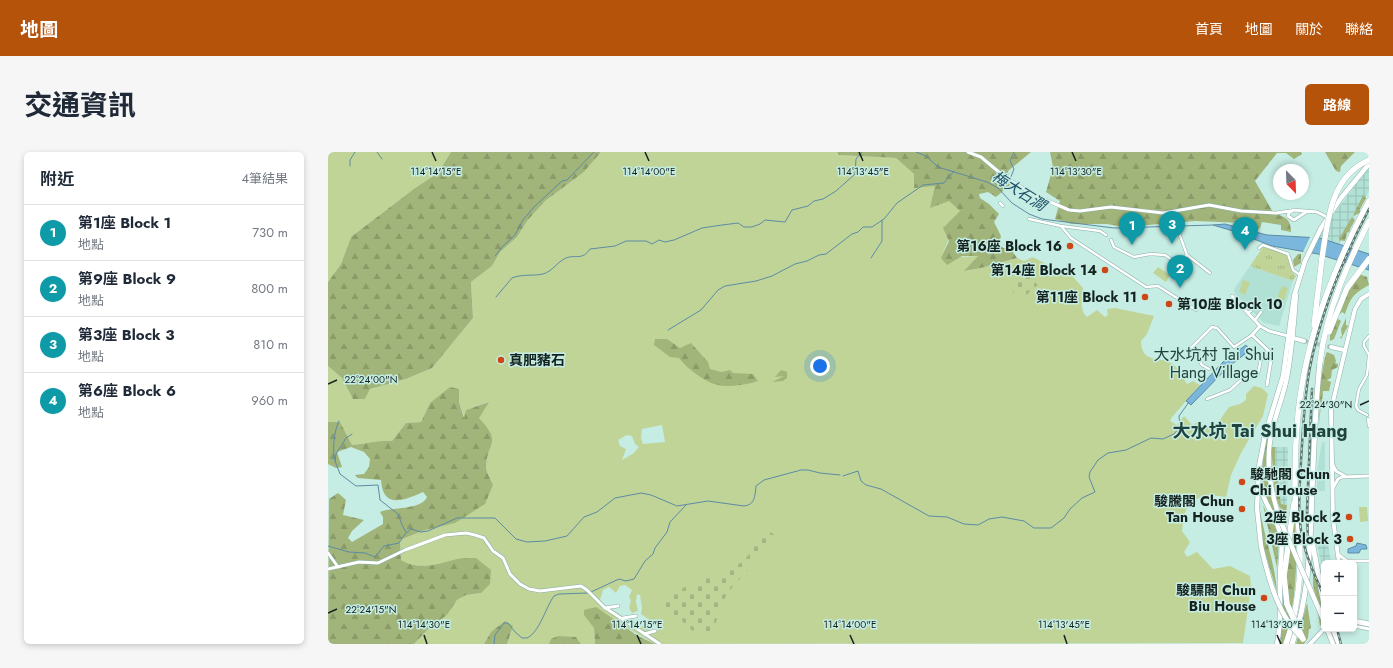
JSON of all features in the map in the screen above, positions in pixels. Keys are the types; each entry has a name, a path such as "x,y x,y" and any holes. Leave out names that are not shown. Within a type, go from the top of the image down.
{"highway":[{"path":"1304,642 1289,613 1284,587 1295,496 1300,399 1314,331 1319,276 1329,214 1335,195 1349,173 1369,160"},
{"path":"1314,331 1337,266 1369,201"},
{"path":"1320,362 1331,312 1347,269 1369,221"},
{"path":"1320,362 1334,316 1350,284 1369,259"},
{"path":"1286,644 1297,603 1300,576 1300,535 1295,496"},
{"path":"1282,561 1288,545"}],"main road":[{"path":"1321,614 1282,522 1272,492 1269,464 1270,441 1273,419 1281,385 1292,304 1301,274 1327,217 1369,164"},
{"path":"1298,284 1294,338 1286,384 1264,441 1259,477 1257,514 1261,546 1267,572 1279,603 1294,630 1304,642"},
{"path":"1288,336 1294,338"},
{"path":"1292,644 1305,600 1312,534 1316,406 1320,362"},
{"path":"1259,477 1263,498 1280,533 1282,561 1280,578 1280,619 1277,644"},
{"path":"1312,534 1321,584"},
{"path":"1357,622 1369,624"},
{"path":"1328,632 1334,644"},
{"path":"1334,632 1339,644"}],"street":[{"path":"968,152 981,157 1006,178 1034,195 1069,210 1080,211 1108,207 1163,213 1209,205 1241,211 1276,213 1294,210 1317,212 1327,217"},
{"path":"1000,203 1003,206"},
{"path":"1294,210 1298,213 1298,218"},
{"path":"1289,217 1290,211"},
{"path":"1276,213 1289,217 1293,220 1306,212"},
{"path":"1029,219 1061,226 1100,231 1106,235"},
{"path":"1061,226 1071,238 1146,287 1158,286 1196,310"},
{"path":"1179,233 1187,255 1210,273"},
{"path":"1112,240 1114,247 1134,256 1150,254 1164,255 1175,262 1182,260 1187,255"},
{"path":"1259,248 1263,245 1287,253 1290,257 1292,270 1301,274"},
{"path":"1338,560 1333,519 1332,403 1344,350 1356,307 1361,299 1369,294"},
{"path":"1232,296 1260,326 1269,331 1288,336"},
{"path":"1247,313 1251,311 1253,303"},
{"path":"1255,320 1261,312"},
{"path":"1209,369 1202,365 1191,348 1212,327 1217,328 1234,347 1252,335 1260,326"},
{"path":"1252,335 1267,352 1272,354 1267,385"},
{"path":"1367,415 1358,410 1356,406 1359,390 1367,375 1369,355 1364,346 1364,342 1369,336"},
{"path":"1294,338 1304,341"},
{"path":"1331,347 1344,350"},
{"path":"1207,399 1230,390 1241,380 1258,374 1261,359 1267,352"},
{"path":"1368,419 1369,426"},
{"path":"1333,465 1336,471 1345,476"},
{"path":"1333,488 1338,479 1345,476 1369,476"},
{"path":"328,569 359,562 378,563 405,550 440,537 469,533 484,538 493,551 504,560 514,580 523,586 540,591 578,586 586,589 605,608 623,618 660,644"},
{"path":"1337,552 1342,559 1347,561 1369,561"},
{"path":"328,553 338,567"},
{"path":"605,608 618,606"},
{"path":"623,618 636,616"},
{"path":"1357,627 1369,629"},
{"path":"644,634 655,631"},
{"path":"1310,644 1323,632"}],"shaded area":[{"path":"1369,167 1369,191 1339,244 1319,237 1324,227"},
{"path":"1250,266 1293,281 1279,326 1264,323 1235,294 1234,289"},
{"path":"1322,442 1325,442 1325,491 1317,491 1317,471"},
{"path":"1275,447 1288,447 1287,505 1281,504 1275,462"},
{"path":"1327,536 1331,560 1321,560 1321,565 1316,538"}],"green space":[{"path":"328,152 451,152 438,173 415,188 351,237 341,264 328,282"},
{"path":"451,152 601,152 584,172 545,201 527,221 517,237 500,252 492,266 471,282 473,318 432,368 406,379 370,389 365,399 353,399 342,378 328,366 328,282 341,264 351,237 415,188 438,173"},
{"path":"601,152 837,152 839,155 896,158 914,174 935,186 960,211 941,258 978,256 965,271 1017,258 1024,261 1033,257 1055,269 1066,269 1083,288 1082,307 1084,314 1087,317 1097,310 1105,317 1108,315 1107,309 1115,308 1154,316 1147,334 1141,341 1142,349 1145,354 1149,357 1165,361 1175,366 1187,384 1193,381 1200,385 1170,421 1177,425 1184,416 1192,425 1198,422 1208,428 1215,427 1229,407 1240,404 1246,400 1246,394 1254,386 1262,388 1268,394 1263,416 1241,453 1231,475 1226,497 1210,495 1190,501 1184,515 1182,531 1190,542 1184,552 1187,557 1197,552 1213,569 1230,566 1250,576 1251,587 1243,643 655,644 622,625 594,628 595,644 581,644 576,637 551,639 549,644 507,644 513,626 491,632 484,644 414,644 429,628 447,615 457,600 466,595 481,593 458,559 430,566 415,565 401,560 400,540 425,530 493,485 486,467 491,442 490,433 478,418 488,402 466,410 465,419 459,402 459,389 430,403 421,422 406,423 392,441 352,445 340,422 328,422 328,366 342,378 353,399 365,399 370,389 406,379 432,368 473,318 471,282 492,266 500,252 517,237 527,221 545,201 584,172","holes":["662,425 665,442 643,444 641,438 642,429","627,435 632,436 635,444 639,447 634,453 622,460 626,449 620,446 618,440","625,585 632,590 629,597 631,601 629,608 632,613 638,611 636,602 637,594 640,595 642,608 641,614 655,624 658,630 652,633 644,625 641,628 631,619 630,621 605,605 600,600 603,590 609,587 616,593 620,586"]},
{"path":"837,152 1031,152 1008,171 1010,185 996,197 988,192 979,194 980,198 989,204 999,214 994,222 1001,236 999,243 1003,248 1010,248 1017,258 964,271 978,256 962,256 947,265 941,258 949,241 943,228 960,211 949,201 930,208 935,186 914,188 914,174 896,158 839,155"},
{"path":"1050,152 1301,152 1302,154 1294,159 1286,153 1277,153 1255,181 1274,214 1287,219 1290,224 1291,232 1281,230 1281,225 1262,222 1260,228 1256,231 1249,229 1245,223 1195,221 1124,227 1107,224 1072,224 1055,219 1060,201 1046,192 1053,167"},
{"path":"1325,152 1355,152 1341,166 1340,172 1336,171"},
{"path":"1363,195 1366,198 1360,209 1360,213 1353,216"},
{"path":"1352,217 1355,220 1350,231 1347,233 1345,241 1339,240 1339,237"},
{"path":"1263,247 1286,253 1292,270 1296,276 1293,281 1250,266"},
{"path":"1298,254 1301,254 1301,263 1294,267 1293,260"},
{"path":"1158,267 1170,275 1166,282 1153,273"},
{"path":"1026,273 1038,285 1025,296 1013,293 1016,281"},
{"path":"1359,274 1367,277 1369,285 1353,296 1345,314 1342,312 1339,315 1343,301"},
{"path":"1243,280 1250,282 1245,295 1239,292"},
{"path":"1282,286 1288,288 1284,301 1277,298"},
{"path":"1346,318 1346,325 1348,326 1341,339 1341,329"},
{"path":"1338,319 1341,321 1334,339 1330,341 1330,335 1335,320"},
{"path":"655,339 667,339 680,348 691,343 708,362 710,369 721,372 730,370 733,373 753,374 758,381 736,386 714,384 695,373 679,358 670,357 654,345"},
{"path":"1327,352 1334,355 1336,361 1335,363 1338,364 1338,367 1332,370 1331,378 1327,380 1331,382 1329,391 1323,391 1322,401 1325,404 1321,405 1319,424 1320,400 1318,397"},
{"path":"781,370 787,372 787,378 783,381 772,382 784,376 775,377"},
{"path":"450,387 459,389 459,402 464,418 466,410 489,402 479,418 492,438 486,467 493,485 485,504 455,523 425,530 400,540 401,560 415,565 429,566 457,559 476,558 491,570 490,584 481,593 466,595 457,600 447,615 429,628 414,644 328,644 329,499 338,493 346,500 343,515 364,520 352,531 348,538 352,542 383,524 383,517 380,512 413,506 424,501 427,497 423,492 402,500 390,499 386,496 381,480 358,478 355,475 364,474 369,467 370,459 364,452 351,447 337,452 342,467 336,468 328,464 328,422 340,422 352,445 392,441 406,423 421,422 430,403"},
{"path":"1268,433 1267,477 1282,535 1263,486 1263,463"},
{"path":"1271,447 1275,447 1275,462 1281,504 1287,505 1285,523 1275,494"},
{"path":"1259,505 1274,570 1277,592 1263,546"},
{"path":"1263,505 1271,522 1273,520 1279,539 1277,568"},
{"path":"1359,507 1367,507 1368,521 1360,522"},
{"path":"1294,523 1296,569 1294,599 1284,644 1280,644 1283,595 1287,613 1290,611 1286,579"},
{"path":"766,530 774,534 769,544 763,553 735,584 723,601 718,613 714,634 697,633 691,630 678,617 663,611 664,598 675,591 719,574 744,561"},
{"path":"1313,572 1321,591 1320,626 1313,584"},
{"path":"1307,603 1311,628 1309,629 1308,638 1304,644 1296,644"},
{"path":"596,607 638,636 655,644 595,644 594,628 584,615 584,610"},
{"path":"505,621 513,626 507,644 484,644 491,632"},
{"path":"558,636 576,637 581,644 549,644 551,639"}],"water":[{"path":"1225,224 1267,235 1320,238 1369,254 1369,270 1318,254 1272,246 1213,225"},
{"path":"1246,345 1250,350 1227,368 1191,405 1186,401 1223,362"},
{"path":"1357,543 1366,545 1367,549 1361,549 1359,553 1348,553 1348,549 1356,546"}],"pier":[{"path":"1311,235 1319,236 1311,254 1303,252"}],"waterway":[{"path":"350,166 350,160 355,152"},
{"path":"377,152 382,159"},
{"path":"495,256 515,235 523,220 534,207 562,181 567,180 594,152"},
{"path":"496,297 512,278 543,274 550,271 566,258 582,256 590,249 615,246 626,241 646,241 652,244 659,240 665,242 674,240 702,228 722,225 738,223 744,227 752,227 765,220 785,222 792,210 808,206 814,201 823,199 836,191 855,174 856,159 862,152"},
{"name":"梅大石澗","path":"916,152 926,156 938,167 987,182 998,188 1012,203 1029,214 1042,219 1114,228 1213,225"},
{"path":"1010,179 1014,169 1010,161 1014,152"},
{"path":"668,330 701,310 718,290 725,286 756,281 772,276 795,264 826,254 863,227 872,227 884,219 897,203 923,185 944,183 954,171"},
{"path":"871,258 882,241 882,220"},
{"path":"843,476 858,471 861,481 866,485 881,489 929,516 947,517 964,524 978,525 989,519 1002,517 1024,521 1034,528 1051,528 1064,518 1070,509 1082,498 1095,492 1089,477 1090,472 1098,460 1108,453 1126,450 1151,438 1163,439 1174,434 1180,427 1179,416 1189,402"},
{"path":"335,461 334,441 339,421"},
{"path":"352,434 346,438 336,454 335,461 340,474 356,486 378,485 380,500 398,514 406,532"},
{"path":"328,546 349,552 365,553 375,557 384,546 399,543 405,534 411,529 421,532 428,531 457,518 495,518 516,539 527,542 545,541 567,536 584,517 597,512 615,498 641,493 651,495 677,506 708,501 744,506 752,502 755,496 756,486 764,480 801,470 840,475"},
{"path":"591,592 619,579 626,581 634,579 645,561 653,554 655,548 667,532 670,522 686,505"},
{"path":"494,644 495,635 504,623 508,623 522,638 527,638 539,625 554,596 559,594 588,593"}],"tunnel":[{"path":"1304,341 1331,347"}],"railway":[{"path":"1321,589 1311,566 1300,527 1299,499 1306,390 1320,326 1342,266 1369,209"},
{"path":"1308,542 1307,510 1312,389"},
{"path":"1338,632 1341,644"}],"place":[{"name":"第3座 Block 3","path":"1172,244"},
{"name":"第1座 Block 1","path":"1132,245"},
{"name":"第16座 Block 16","path":"1070,246"},
{"name":"第6座 Block 6","path":"1245,250"},
{"name":"第14座 Block 14","path":"1105,270"},
{"name":"第9座 Block 9","path":"1180,288"},
{"name":"第11座 Block 11","path":"1145,297"},
{"name":"第10座 Block 10","path":"1169,304"},
{"name":"真肥豬石","path":"501,360"},
{"name":"駿馳閣 Chun Chi House","path":"1242,482"},
{"name":"駿騰閣 Chun Tan House","path":"1242,509"},
{"name":"2座 Block 2","path":"1349,517"},
{"name":"3座 Block 3","path":"1350,539"},
{"name":"駿驃閣 Chun Biu House","path":"1264,598"}],"district":[{"name":"大水坑村 Tai Shui Hang Village","path":"1214,363"},
{"name":"大水坑 Tai Shui Hang","path":"1260,431"}]}
